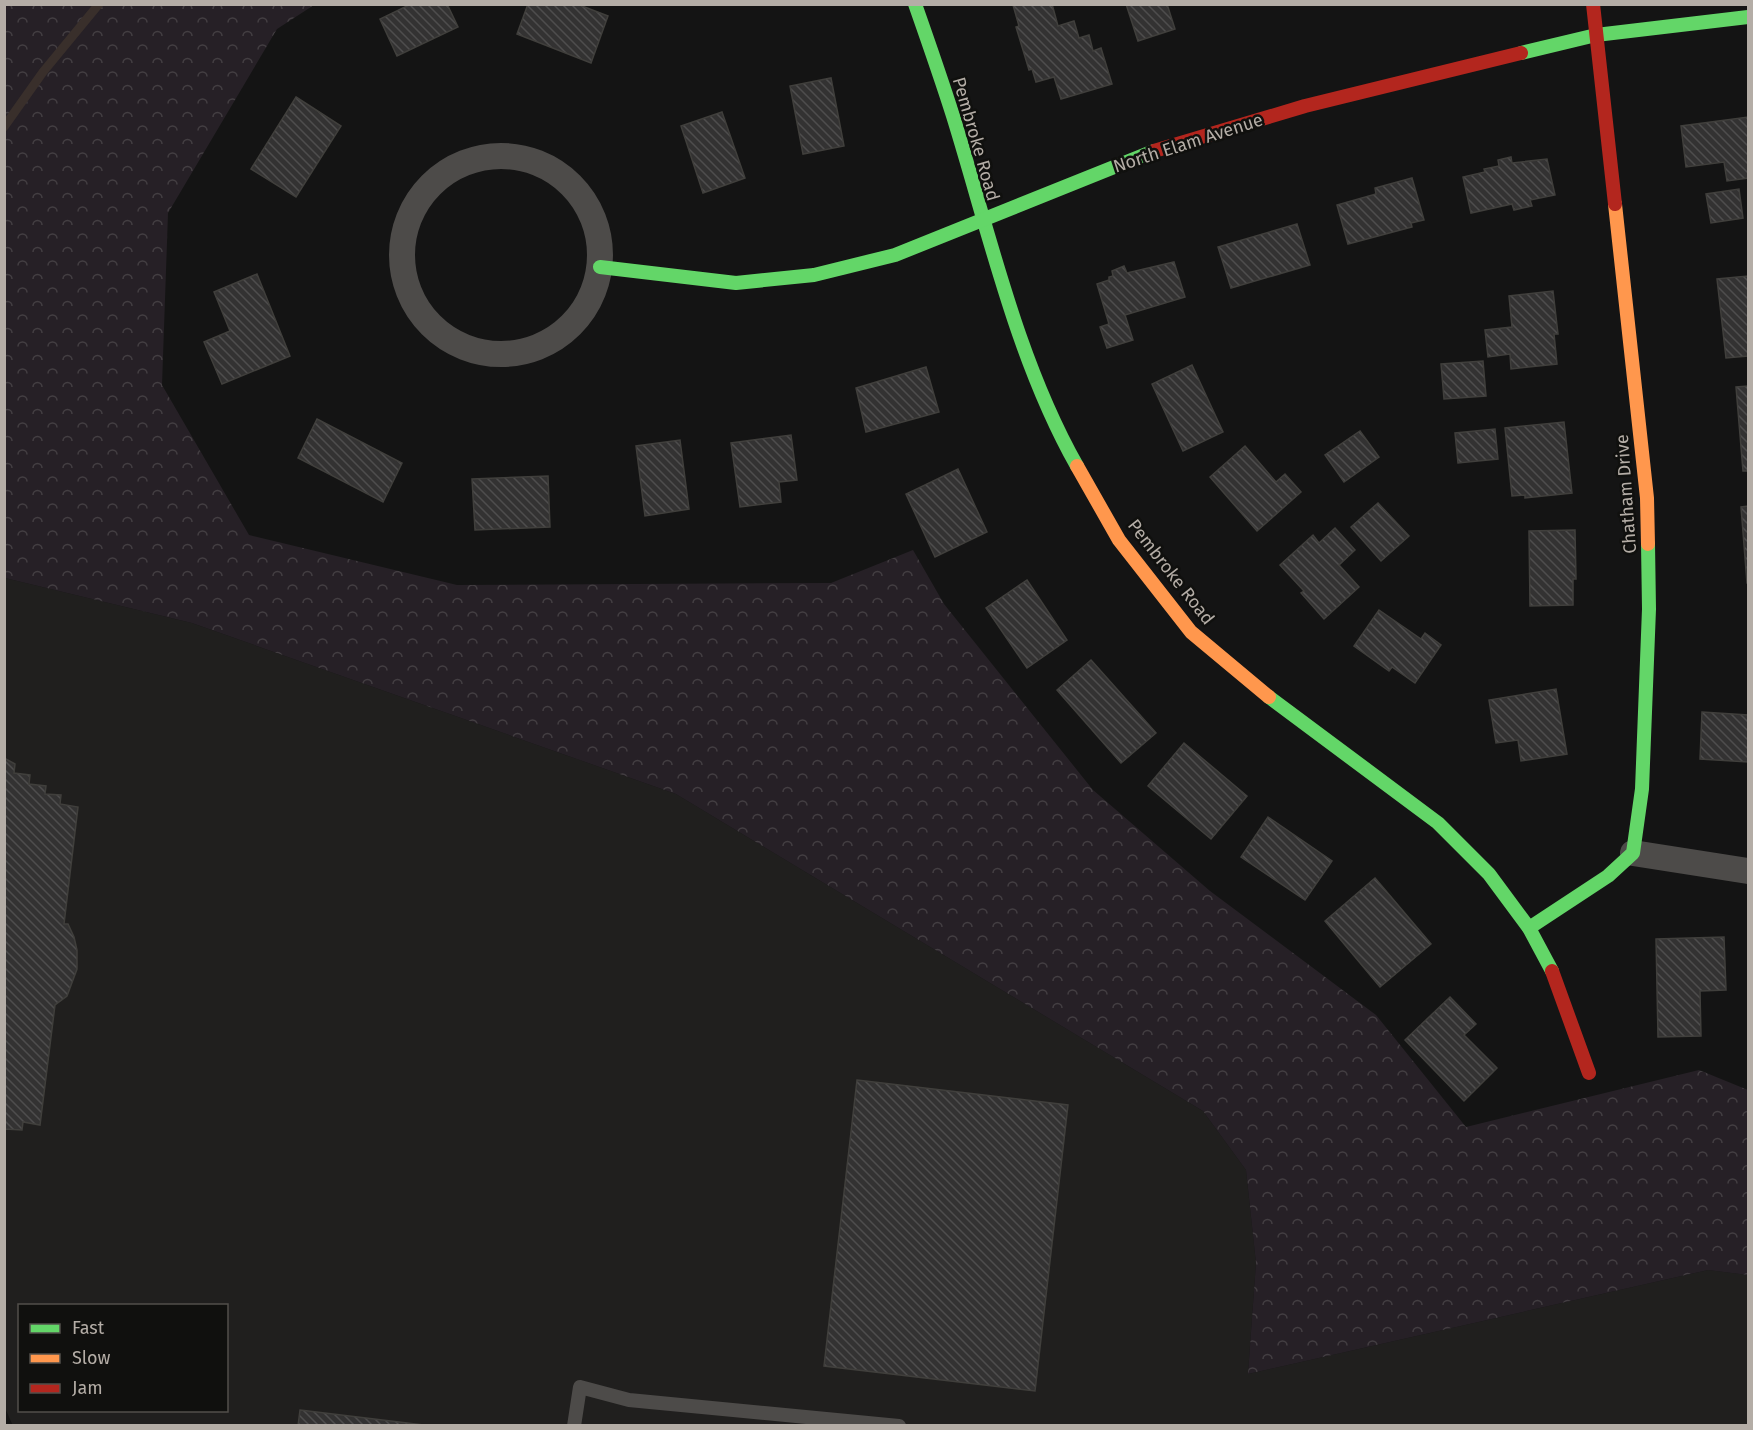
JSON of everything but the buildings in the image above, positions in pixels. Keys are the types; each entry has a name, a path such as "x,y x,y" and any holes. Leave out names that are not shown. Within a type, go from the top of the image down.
{"street":[{"name":"Pembroke Road","path":"915,4 952,116 982,222 1020,333 1062,439 1126,549 1191,632 1292,716 1438,823 1489,874 1551,964 1589,1073"},
{"name":"Chatham Drive","path":"1593,4 1647,498 1649,609 1642,789 1633,853"},
{"name":"North Elam Avenue","path":"600,267 736,283 814,275 895,255 982,222 1147,153 1305,106 1596,35 1749,17"},
{"path":"498,155 521,158 532,160 562,176 586,202 598,233 600,267 591,298 574,323 549,342 520,352 490,353 460,345 434,327 415,303 404,274 403,240 414,207 435,180 465,162 498,155"},
{"path":"1528,928 1608,876 1633,853 1749,871"}],"lane":[{"path":"574,1425 580,1387 629,1400 899,1425"}],"shaded area":[{"path":"5,578 192,623 676,794 1203,1111 1246,1170 1256,1263 1248,1374 1708,1270 1748,1275 1748,1425 13,1426 5,1408"}],"green space":[{"path":"5,4 314,5 277,29 168,213 162,385 249,535 457,585 831,583 913,550 944,604 1093,790 1210,891 1376,1015 1466,1127 1699,1070 1748,1090 1748,1275 1708,1270 1248,1374 1256,1263 1246,1170 1203,1111 676,794 192,623 5,578"}],"waterway":[{"path":"4,127 43,72 99,4"}],"traffic: fast":[{"path":"915,4 953,116 1021,339 1037,383 1077,466"},
{"path":"1521,53 1596,35 1748,17"},
{"path":"600,267 736,283 814,275 895,255 1154,151"},
{"path":"1529,928 1608,876 1633,853 1642,789 1649,609 1648,544"},
{"path":"1269,697 1438,823 1489,874 1529,928 1552,971"}],"traffic: slow":[{"path":"1615,204 1647,498 1648,544"},
{"path":"1077,466 1119,540 1191,632 1269,697"}],"traffic: jam":[{"path":"1593,4 1615,204"},
{"path":"1154,151 1305,106 1521,53"},
{"path":"1552,971 1589,1073"}]}
